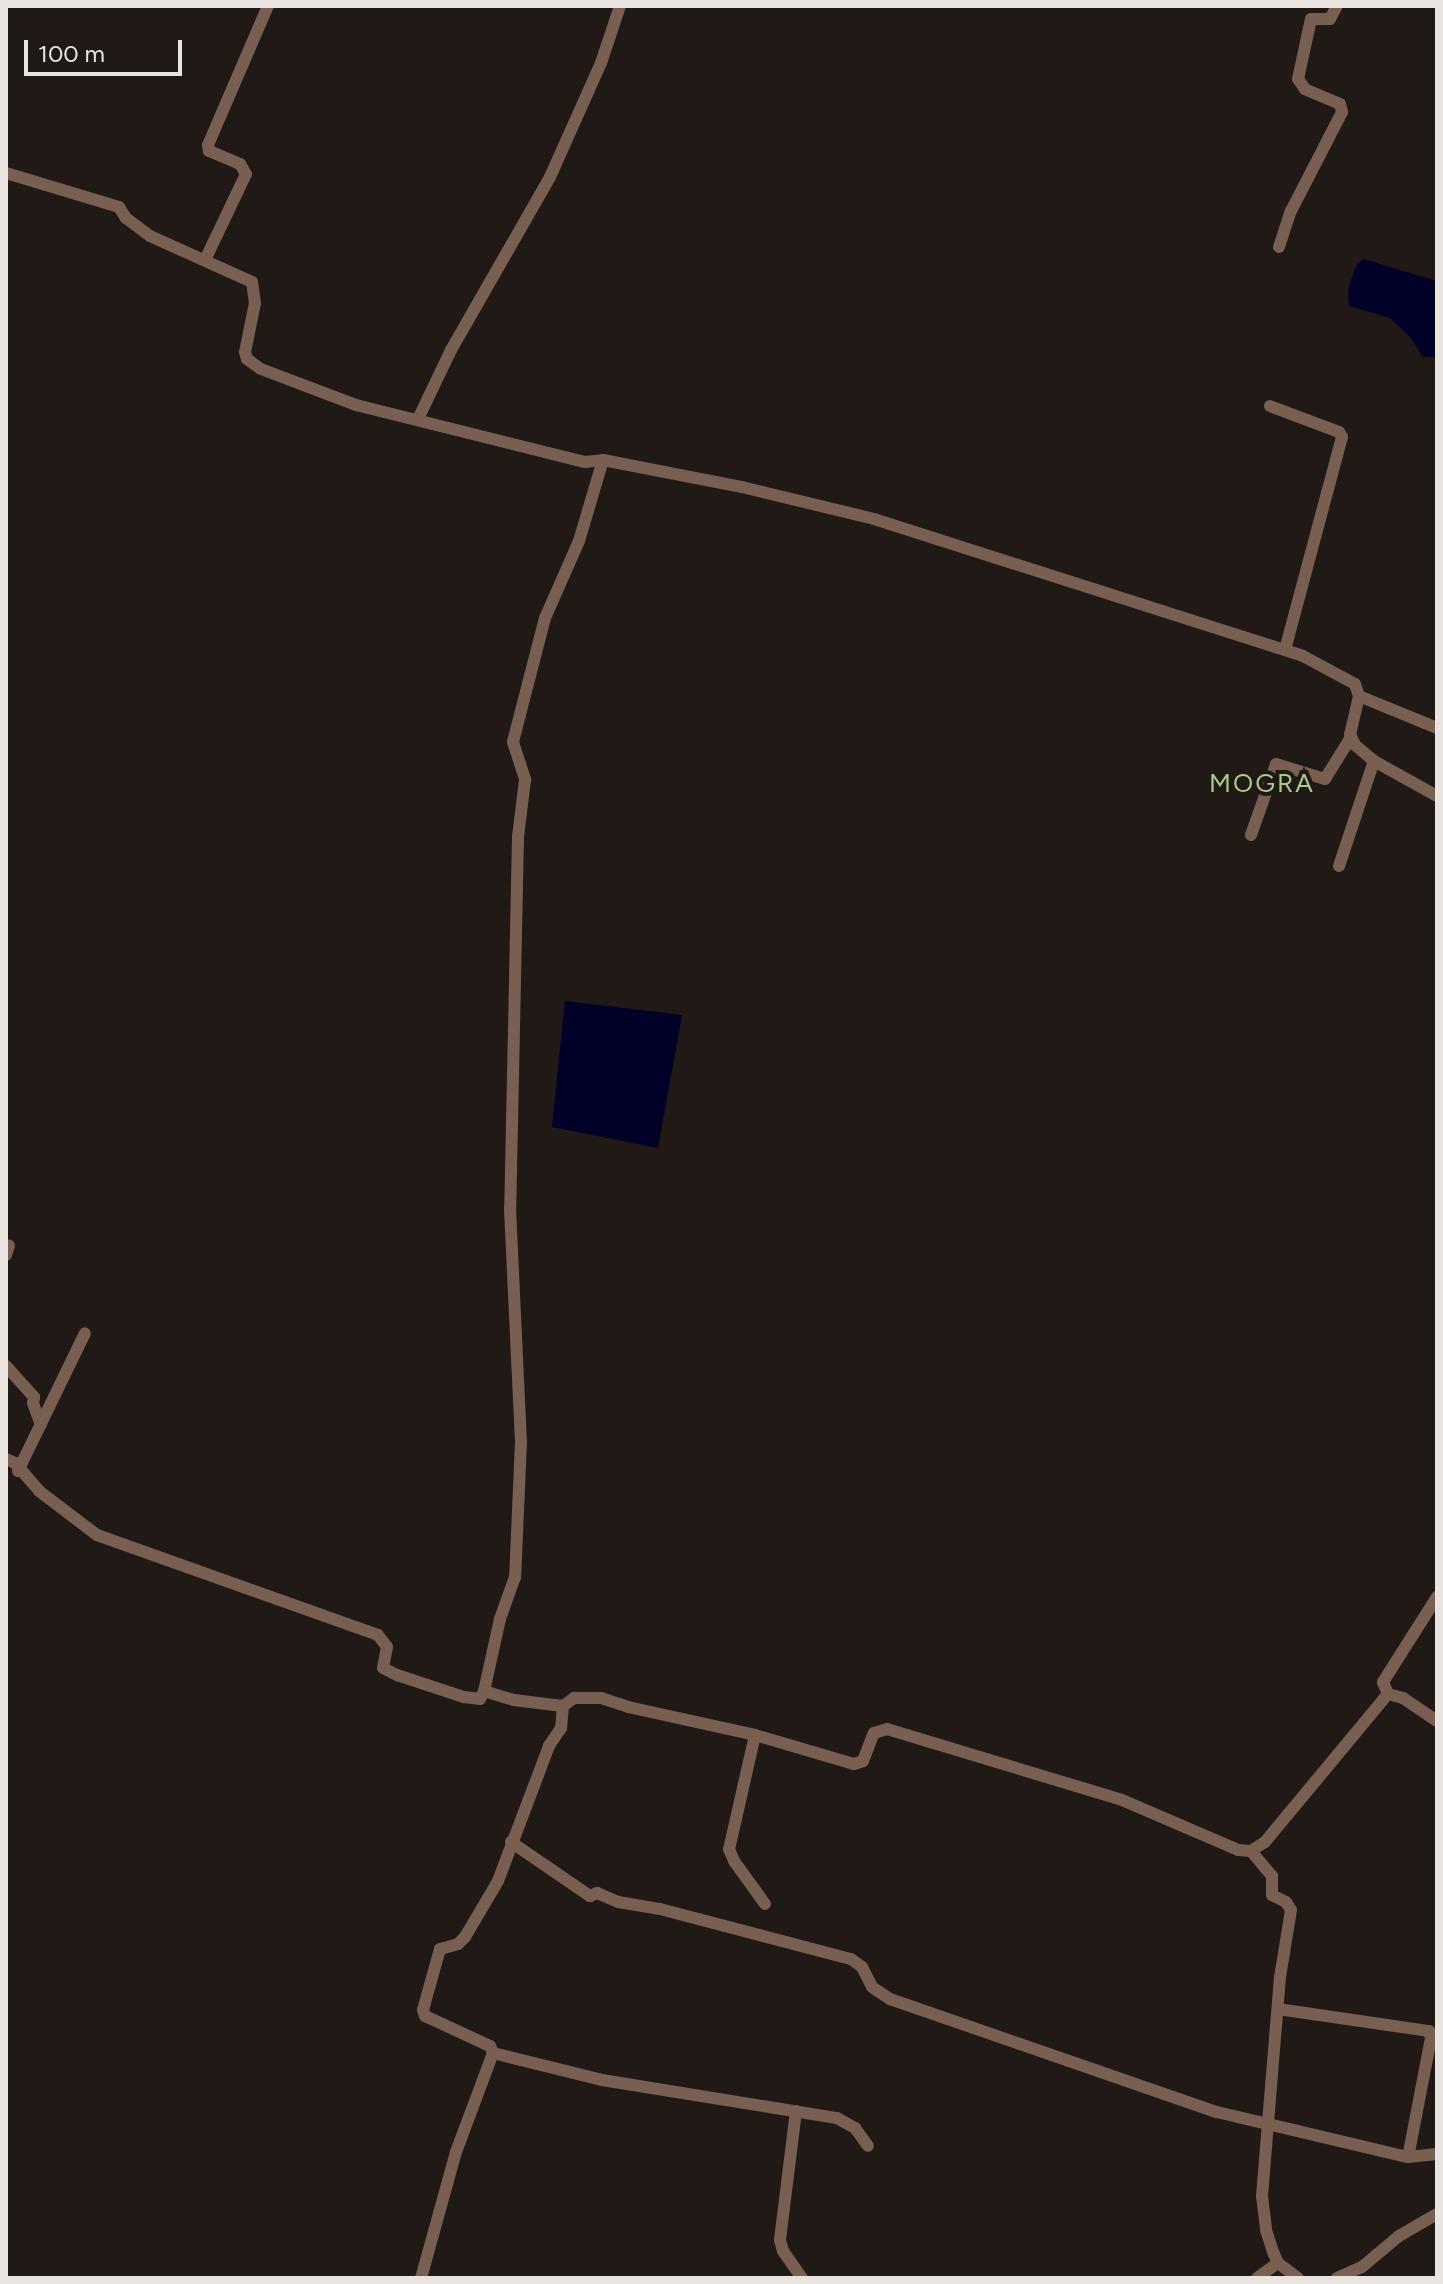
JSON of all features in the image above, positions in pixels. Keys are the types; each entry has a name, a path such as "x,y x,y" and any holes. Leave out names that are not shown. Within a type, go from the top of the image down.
{"street":[{"path":"205,260 246,174 240,164 209,151 208,145 268,6"},
{"path":"418,419 451,350 550,177 601,63 620,6"},
{"path":"1279,247 1291,211 1342,112 1340,104 1305,89 1298,79 1311,19 1330,19 1337,6"},
{"path":"6,173 119,207 126,218 150,236 254,285 255,303 245,352 247,359 319,393 585,462 603,460 742,487 874,519 1285,649 1349,678 1359,696 1437,728"},
{"path":"1270,406 1339,432 1342,437 1285,649"},
{"path":"6,1459 15,1463 18,1471 97,1535 378,1635 387,1647 383,1668 464,1697 480,1699 500,1619 515,1577 521,1442 510,1209 518,837 525,780 513,742 545,618 579,541 603,460"},
{"path":"1251,835 1276,764 1325,779 1351,737 1359,696"},
{"path":"1351,737 1374,761 1437,796"},
{"path":"1339,866 1374,761"},
{"path":"18,1471 85,1333"},
{"path":"6,1366 34,1397 41,1428"},
{"path":"1388,1694 1383,1682 1437,1597"},
{"path":"484,1691 514,1700 563,1706 574,1698 601,1698 755,1735 854,1764 863,1761 874,1733 887,1729 1122,1800 1238,1850 1251,1851 1265,1842 1388,1694"},
{"path":"1388,1694 1403,1698 1437,1721"},
{"path":"421,2278 456,2152 493,2053 490,2046 425,2016 423,2010 440,1949 443,1945 458,1944 467,1934 498,1881 549,1746 561,1728 563,1706"},
{"path":"755,1735 729,1849 765,1904"},
{"path":"511,1842 590,1896 597,1893 618,1902 660,1909 851,1959 862,1967 872,1987 890,1999 1265,2126 1408,2157 1437,2154"},
{"path":"1251,1851 1272,1876 1272,1895 1286,1902 1291,1910 1265,2126 1263,2207 1266,2230 1278,2263 1298,2278"},
{"path":"1278,2009 1429,2031 1431,2038 1408,2157"},
{"path":"493,2053 602,2080 796,2111 847,2123 855,2128 868,2146"},
{"path":"796,2111 780,2240 783,2251 802,2278"},
{"path":"1337,2278 1362,2267 1399,2236 1437,2214"},
{"path":"1257,2278 1278,2263"}],"water":[{"path":"1363,259 1437,281 1437,357 1423,357 1411,338 1390,318 1349,306 1348,290 1355,268"},
{"path":"565,1001 682,1015 658,1148 552,1127"}],"district":[{"name":"MOGRA","path":"1262,784"}]}
